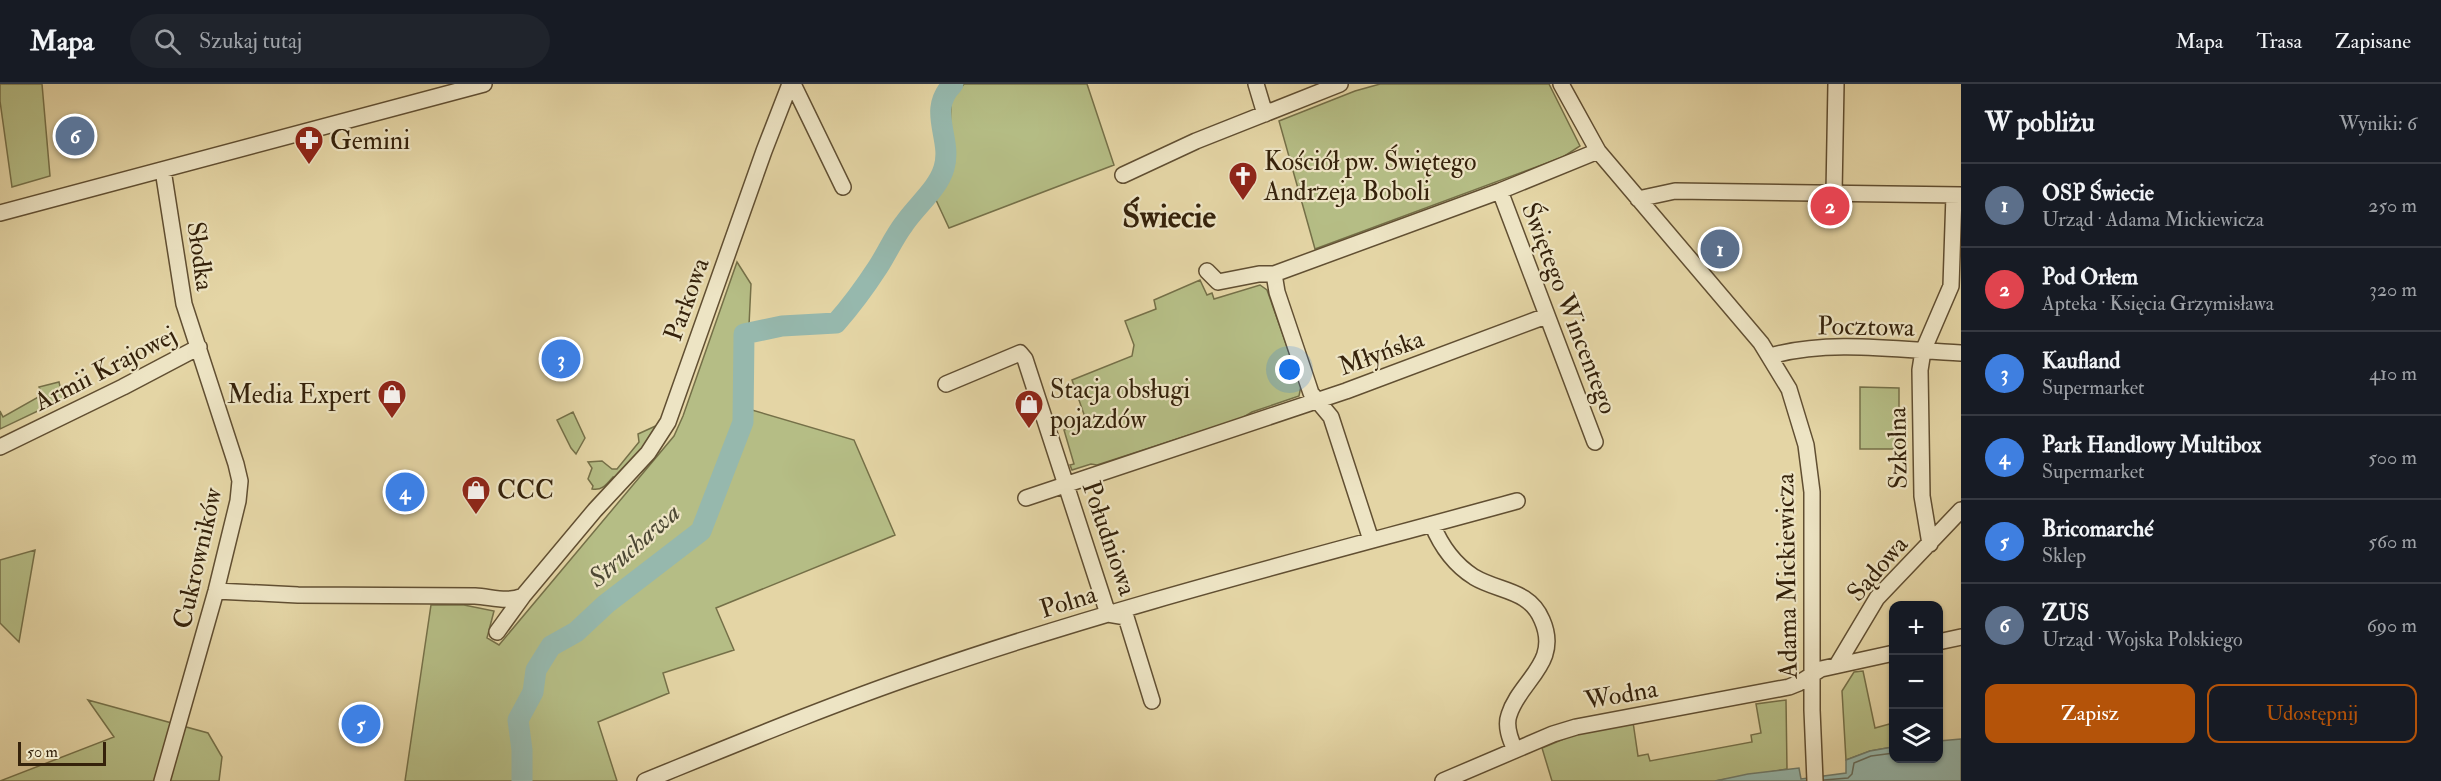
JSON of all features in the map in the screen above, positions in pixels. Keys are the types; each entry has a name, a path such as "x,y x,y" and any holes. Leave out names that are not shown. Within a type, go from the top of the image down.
{"street":[{"path":"0,213 484,84"},
{"name":"Parkowa","path":"791,84 843,187"},
{"name":"Parkowa","path":"496,632 595,510 648,453 668,422 764,151 791,84"},
{"path":"1256,84 1265,114"},
{"path":"1123,175 1196,141 1340,84"},
{"name":"Adama Mickiewicza","path":"1561,84 1598,151 1770,356 1789,389 1799,418 1810,469 1814,517 1812,673 1815,781"},
{"path":"1834,193 1836,84"},
{"path":"1207,271 1218,282 1259,274 1274,274 1500,191 1598,151"},
{"name":"Słodka","path":"162,170 184,304 199,347"},
{"name":"Świętego Wincentego","path":"1500,191 1595,442"},
{"path":"1638,199 1675,191 1958,195"},
{"name":"Szkolna","path":"1930,544 1925,523 1920,465 1920,370 1923,351 1951,286 1958,195"},
{"path":"1274,274 1277,292 1308,384 1331,417 1371,540"},
{"name":"Młyńska","path":"1026,498 1317,400 1546,316"},
{"name":"Armii Krajowej","path":"0,447 199,347"},
{"name":"Cukrowników","path":"162,781 216,591 238,501 240,482 199,347"},
{"name":"Pocztowa","path":"1770,356 1786,351 1821,348 1961,353"},
{"name":"Południowa","path":"946,384 1020,353 1025,359 1108,614 1126,617 1152,701"},
{"name":"Polna","path":"645,781 906,679 1108,614 1517,501"},
{"name":"Sądowa","path":"1837,665 1877,598 1961,510"},
{"path":"1432,524 1444,548 1456,563 1476,578 1519,593 1533,605 1542,618 1546,632 1543,662 1509,715 1508,732 1515,750"},
{"path":"216,591 298,595 475,596 502,600 514,600 524,596"},
{"path":"1943,641 1961,637"},
{"name":"Wodna","path":"1443,781 1553,734 1593,722 1789,687 1812,673 1889,654"}],"green space":[{"path":"0,84 42,84 50,176 12,187 0,101"},
{"path":"964,84 1087,84 1114,165 949,228 936,200 949,167 951,100"},
{"path":"1380,84 1549,84 1580,146 1563,157 1315,249 1279,121 1355,91"},
{"path":"737,262 751,284 745,408 854,440 895,535 716,608 734,650 663,673 669,693 598,722 617,781 405,781 431,605 464,605 494,611 487,638 499,645 674,436"},
{"path":"1200,280 1207,295 1212,293 1214,299 1260,285 1267,290 1301,386 1299,396 1252,412 1242,418 1097,465 1091,464 1072,470 1070,465 1074,464 1064,430 1087,423 1072,380 1132,356 1134,345 1125,321 1156,309 1154,300"},
{"path":"59,382 63,399 0,429 0,411 3,417 42,395 39,387"},
{"path":"1860,387 1899,388 1899,449 1860,449"},
{"path":"573,412 585,438 576,454 557,420"},
{"path":"660,424 653,436 618,477 613,477 601,488 592,489 593,486 588,479 592,468 588,462 602,461 612,469 617,469 639,442 638,434"},
{"path":"35,550 19,642 0,623 0,560"},
{"path":"1863,671 1875,728 1889,724 1889,748 1870,751 1846,760 1842,691 1854,672"},
{"path":"88,700 208,733 222,757 219,781 0,781 114,737"},
{"path":"1786,700 1787,769 1715,781 1552,781 1542,748 1588,729 1633,722 1638,756 1648,754 1650,761 1752,742 1751,735 1761,733 1756,704"}],"water":[{"path":"1961,739 1961,781 1715,781 1748,774 1799,768 1801,779 1846,773 1846,760 1870,751 1889,748 1889,763 1943,763 1943,741"}],"waterway":[{"name":"Struchawa","path":"522,781 522,750 518,720 533,692 536,670 551,646 576,632 606,604 701,531 743,422 744,334 782,326 836,323 842,317 881,262 900,229 941,176 946,157 941,104 953,84"}],"place":[{"name":"ZUS","path":"75,136"},
{"name":"Gemini","path":"309,166"},
{"name":"Kościół pw. Świętego Andrzeja Boboli","path":"1243,202"},
{"name":"Pod Orłem","path":"1830,206"},
{"name":"OSP Świecie","path":"1720,249"},
{"name":"Kaufland","path":"561,359"},
{"name":"Media Expert","path":"392,420"},
{"name":"Stacja obsługi pojazdów","path":"1029,430"},
{"name":"Park Handlowy Multibox","path":"405,492"},
{"name":"CCC","path":"476,516"},
{"name":"Bricomarché","path":"361,724"}],"district":[{"name":"Świecie","path":"1169,216"}]}
